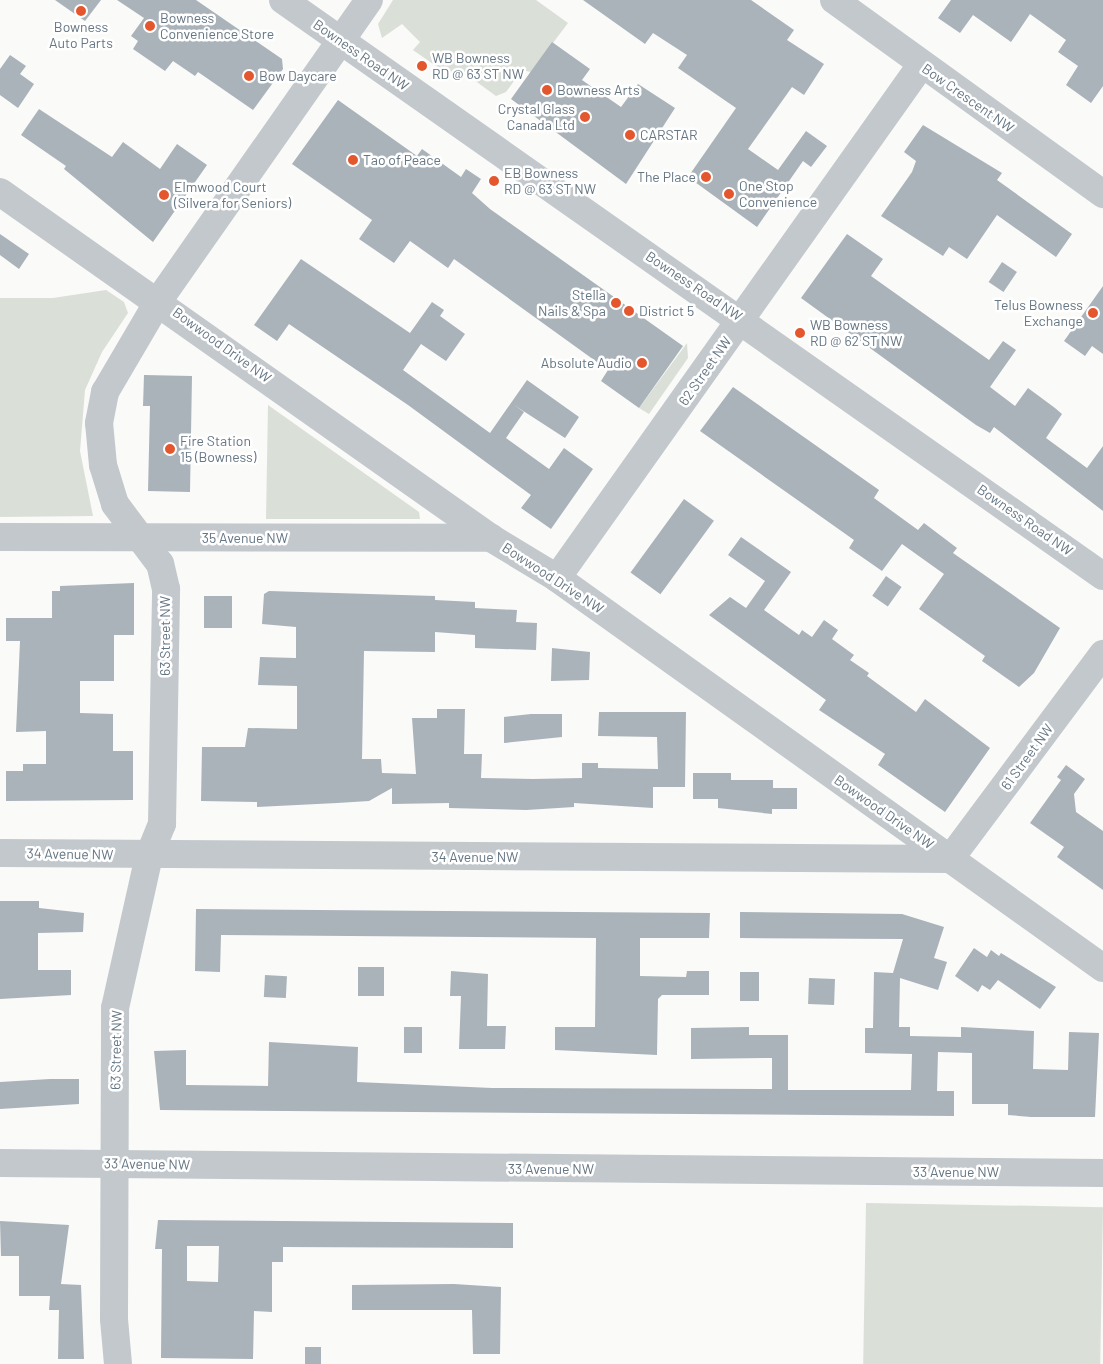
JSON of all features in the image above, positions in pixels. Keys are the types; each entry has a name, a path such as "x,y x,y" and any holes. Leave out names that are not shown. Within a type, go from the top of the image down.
{"street":[{"name":"Bowness Road NW","path":"283,0 512,164 742,318 1103,576"},
{"name":"63 Street NW","path":"118,1364 115,1008 149,856 162,824 166,589 160,564 115,504 103,464 99,423 105,392 159,300 369,0"},
{"name":"Bow Crescent NW","path":"834,0 921,66 1103,194"},
{"name":"62 Street NW","path":"557,578 921,66"},
{"name":"Bowwood Drive NW","path":"0,192 159,300 491,538 557,578 1103,968"},
{"name":"35 Avenue NW","path":"0,537 491,538"},
{"name":"61 Street NW","path":"950,859 1103,654"},
{"name":"34 Avenue NW","path":"0,853 149,856 950,859"},
{"name":"33 Avenue NW","path":"0,1163 1103,1173"}],"shaded area":[{"path":"393,0 536,0 568,23 531,72 522,70 506,92 496,96 459,69 453,78 413,50 420,42 402,24 382,38 378,24"},
{"path":"106,290 124,302 128,313 102,352 85,390 80,451 93,516 0,517 0,298 53,298"},
{"path":"687,343 688,358 649,414 639,408"},
{"path":"268,405 419,512 420,519 266,519"},
{"path":"866,1203 1103,1207 1100,1364 863,1364"}],"building":[{"name":"Bowness Auto Parts","path":"55,0 101,0 85,21"},
{"path":"117,0 196,0 282,59 283,69 253,110 198,72 195,76 173,61 165,71 133,49 138,41 131,36 144,18"},
{"path":"583,0 751,0 794,30 787,40 824,64 804,95 792,87 748,149 778,170 806,131 827,146 811,167 803,161 757,227 688,177 736,108 678,68 687,55 653,33 645,44"},
{"path":"951,0 1103,0 1103,86 1091,103 1066,85 1078,66 1058,52 1066,40 1030,14 1011,42 973,15 960,33 938,18"},
{"path":"552,42 590,69 582,80 621,107 638,84 675,108 626,184 511,99"},
{"path":"10,55 26,66 20,74 34,84 18,108 0,95 0,69"},
{"path":"338,100 417,156 422,149 461,177 466,169 481,179 472,193 490,209 683,346 639,408 601,381 608,370 454,259 448,268 410,241 394,263 359,239 372,220 292,164"},
{"path":"39,109 112,157 123,142 160,169 177,144 207,165 153,242 64,169 66,166 21,135"},
{"path":"923,125 1002,173 997,180 1072,234 1056,257 997,215 967,259 949,247 943,256 881,216 912,172 916,161 904,152"},
{"path":"0,234 29,254 19,269 0,255"},
{"path":"847,234 883,259 871,276 989,360 1003,341 1016,350 990,387 1015,406 1028,388 1055,408 1062,414 1046,438 1087,468 1103,446 1103,511 994,427 990,433 976,425 801,298"},
{"path":"301,259 410,333 432,302 444,310 440,316 465,334 446,361 421,344 403,370 490,433 527,380 579,417 565,438 514,405 524,412 506,438 549,469 564,448 593,469 551,529 521,508 531,495 408,405 289,324 277,341 254,325"},
{"path":"1002,262 1017,272 1004,292 989,282"},
{"name":"Telus Bowness Exchange","path":"1103,286 1103,354 1092,346 1085,356 1064,341"},
{"name":"Fire Station 15 (Bowness)","path":"144,375 192,376 190,492 148,491 150,406 143,406"},
{"path":"733,387 879,490 874,498 918,530 924,523 957,548 953,553 1060,628 1034,673 1019,687 982,661 985,656 919,609 944,574 902,544 882,571 849,548 854,540 700,431"},
{"path":"684,499 714,521 660,594 631,573"},
{"path":"741,537 791,572 764,610 799,635 802,630 812,637 824,620 838,630 832,639 854,655 850,660 869,673 867,676 916,712 925,699 990,748 945,812 878,765 885,754 819,710 826,700 709,615 730,597 746,608 765,581 728,555"},
{"path":"886,576 902,587 888,607 872,596"},
{"path":"134,583 134,635 114,635 114,681 80,681 80,713 113,714 113,751 133,751 133,800 6,801 6,771 23,771 23,764 46,764 46,731 16,732 20,641 6,641 6,618 52,618 52,591 60,591 60,586"},
{"path":"269,591 435,596 435,600 475,602 475,608 517,610 516,622 537,623 536,650 475,648 475,635 435,632 435,652 364,651 362,759 381,759 382,773 416,774 412,718 437,718 437,709 465,709 464,754 482,754 481,778 533,779 582,778 582,763 598,763 598,768 658,769 657,737 598,736 599,712 686,712 685,787 653,787 653,808 574,803 574,807 526,810 449,808 449,803 392,804 392,788 369,801 257,807 257,802 201,801 202,747 245,747 248,728 297,729 297,686 258,685 260,657 296,658 296,627 262,624 264,594"},
{"path":"204,596 232,596 232,628 204,628"},
{"path":"552,648 590,652 589,680 551,681"},
{"path":"531,714 562,714 562,737 504,743 504,717"},
{"path":"1066,765 1085,779 1074,794 1076,812 1103,831 1103,890 1057,857 1064,847 1030,823 1061,780 1057,777"},
{"path":"693,773 731,773 731,780 773,780 773,788 797,788 797,809 772,809 772,814 718,808 718,799 693,799"},
{"path":"0,901 39,901 39,908 84,913 83,932 38,933 38,970 71,970 71,995 0,999"},
{"path":"196,909 710,913 709,938 640,938 640,976 686,977 687,971 709,971 709,995 662,995 658,999 657,1055 555,1050 555,1027 595,1027 596,938 221,935 220,972 195,971"},
{"path":"740,912 902,914 944,927 934,958 947,962 938,990 900,978 899,1027 910,1027 910,1036 961,1037 961,1027 1034,1031 1033,1069 1068,1070 1069,1032 1099,1033 1095,1117 1008,1115 1008,1104 972,1104 972,1053 938,1052 937,1091 954,1091 954,1116 160,1110 154,1051 186,1050 186,1085 268,1086 269,1042 358,1047 357,1082 492,1088 772,1089 772,1058 691,1059 691,1028 749,1027 749,1035 788,1035 788,1090 911,1090 912,1054 865,1053 865,1028 873,1028 874,972 893,973 903,939 740,938"},
{"path":"974,948 987,957 991,950 999,956 1001,953 1056,987 1040,1009 998,980 990,990 982,985 978,992 955,976"},
{"path":"358,967 384,967 384,996 358,996"},
{"path":"451,971 488,974 487,1026 506,1026 505,1049 459,1049 461,996 450,996"},
{"path":"740,972 759,972 759,1001 740,1001"},
{"path":"265,975 287,976 286,998 264,997"},
{"path":"809,978 835,979 834,1005 808,1004"},
{"path":"404,1027 422,1027 422,1053 404,1053"},
{"path":"79,1079 79,1104 0,1109 0,1082"},
{"path":"158,1220 513,1223 513,1248 283,1247 283,1262 272,1262 272,1312 254,1311 253,1359 161,1358 162,1249 155,1249","holes":["187,1246 219,1246 218,1282 187,1281"]},
{"path":"0,1221 69,1225 61,1284 81,1285 84,1359 58,1359 59,1310 49,1310 50,1296 19,1296 19,1256 1,1256"},
{"path":"454,1284 501,1287 500,1354 473,1354 472,1310 352,1310 352,1285"},
{"path":"305,1347 321,1347 321,1364 305,1364"}],"place":[{"name":"Bowness Auto Parts","path":"81,11"},
{"name":"Bowness Convenience Store","path":"150,26"},
{"name":"WB Bowness RD @ 63 ST NW","path":"422,66"},
{"name":"Bow Daycare","path":"249,76"},
{"name":"Bowness Arts","path":"547,90"},
{"name":"Crystal Glass Canada Ltd","path":"585,117"},
{"name":"CARSTAR","path":"630,135"},
{"name":"Tao of Peace","path":"353,160"},
{"name":"The Place","path":"706,177"},
{"name":"EB Bowness RD @ 63 ST NW","path":"494,181"},
{"name":"One Stop Convenience","path":"729,194"},
{"name":"Elmwood Court (Silvera for Seniors)","path":"164,195"},
{"name":"Stella Nails & Spa","path":"616,303"},
{"name":"District 5","path":"629,311"},
{"name":"Telus Bowness Exchange","path":"1093,313"},
{"name":"WB Bowness RD @ 62 ST NW","path":"800,333"},
{"name":"Absolute Audio","path":"642,363"},
{"name":"Fire Station 15 (Bowness)","path":"170,449"}]}
